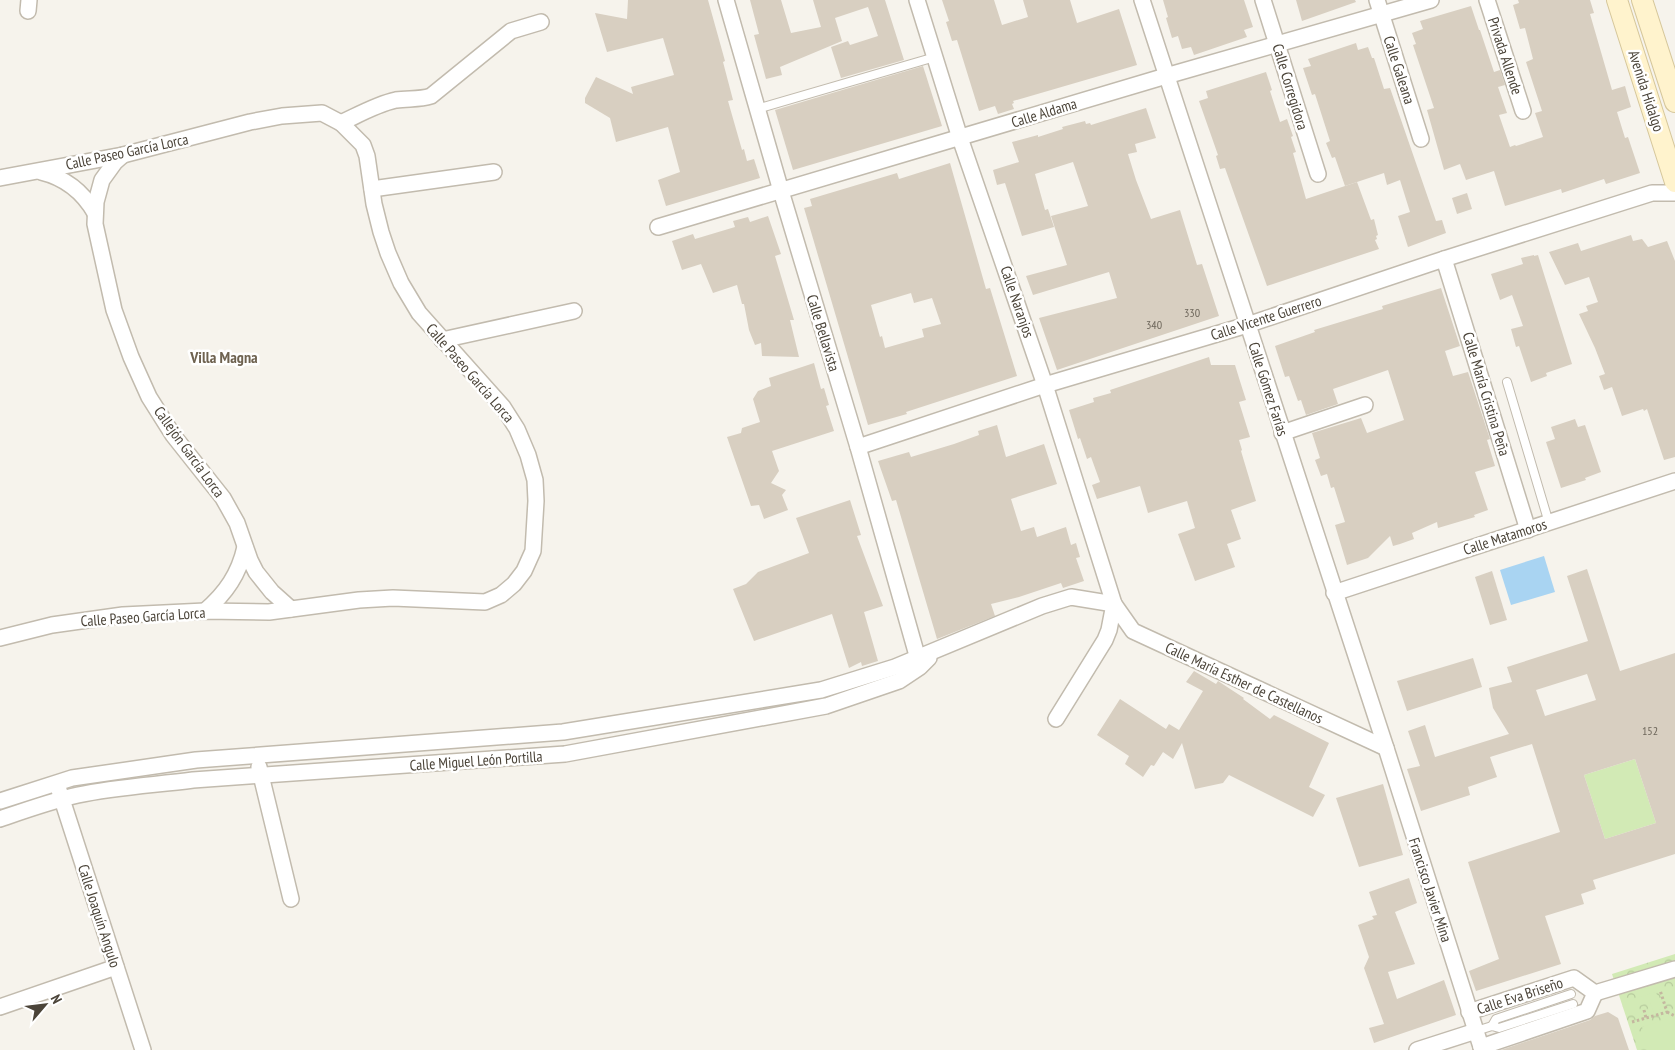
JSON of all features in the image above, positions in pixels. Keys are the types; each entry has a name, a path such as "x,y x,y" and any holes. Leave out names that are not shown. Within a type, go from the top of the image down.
{"main road":[{"name":"Avenida Hidalgo","path":"1617,0 1675,182"},
{"name":"Avenida Hidalgo","path":"1642,0 1675,102"}],"street":[{"name":"Calle Bellavista","path":"726,0 858,447 919,662"},
{"name":"Calle Naranjos","path":"917,0 960,138 1045,384 1114,604"},
{"name":"Calle Gómez Farías","path":"1142,0 1386,748"},
{"name":"Calle Corregidora","path":"1263,0 1318,174"},
{"name":"Calle Aldama","path":"658,227 1166,76 1277,45 1379,7 1432,0"},
{"name":"Privada Allende","path":"1487,0 1523,111"},
{"name":"Calle Galeana","path":"1379,7 1421,139"},
{"path":"341,123 393,100 421,100 431,96 511,31 541,22"},
{"name":"Calle Paseo García Lorca","path":"0,178 124,155 250,122 282,116 322,113 341,123 363,145 367,156 372,189 384,239 401,282 419,313 503,407 517,429 528,455 535,480 533,552 524,571 514,584 501,595 485,602 384,599 359,600 269,612 205,611 123,615 52,625 0,638"},
{"name":"Callejón García Lorca","path":"124,155 115,162 102,180 98,191 96,224 114,310 131,357 149,397 173,435 223,498 237,524 250,560 264,583 291,609"},
{"path":"37,171 62,179 72,186 96,213"},
{"path":"372,189 494,172"},
{"name":"Calle Vicente Guerrero","path":"858,447 1045,384 1248,325 1444,259 1652,193 1675,193"},
{"name":"Calle María Cristina Peña","path":"1444,259 1528,530"},
{"path":"442,340 574,311"},
{"path":"1282,432 1365,405"},
{"name":"Calle Matamoros","path":"1334,593 1675,481"},
{"path":"205,611 224,594 231,583 240,566 245,547"},
{"name":"Calle Miguel León Portilla","path":"0,819 62,799 97,792 194,780 565,754 826,706 899,681 919,662 938,651 1042,606 1070,597 1114,604"},
{"path":"1056,719 1105,640 1114,604"},
{"name":"Calle María Esther de Castellanos","path":"1114,604 1133,632 1386,748"},
{"name":"Calle Miguel León Portilla","path":"0,801 56,782 94,774 196,760 563,732 821,690 895,667 919,662"},
{"path":"563,732 565,754"},
{"name":"Francisco Javier Mina","path":"1386,748 1481,1048"},
{"path":"256,756 291,899"},
{"name":"Calle Joaquín Angulo","path":"56,782 143,1050"},
{"path":"0,1007 116,966"},
{"path":"1481,1048 1587,1011 1595,993 1675,969"},
{"name":"Calle Eva Briseño","path":"1469,1012 1574,978 1595,993"},
{"name":"Calle Eva Briseño","path":"1417,1050 1476,1031"}],"lane":[{"path":"757,110 935,57"},
{"path":"1507,382 1549,523"},
{"path":"1492,1026 1496,1019 1571,994"},
{"path":"1476,1031 1492,1026 1499,1028 1574,1004"}],"path":[{"path":"1655,975 1667,1012"},
{"path":"1644,1010 1646,1018"},
{"path":"1632,1022 1667,1012 1675,1016"}],"green space":[{"path":"1635,759 1656,823 1605,839 1584,775"},
{"path":"1675,954 1675,1050 1637,1050 1612,974"},
{"path":"1656,992 1661,1007 1659,1012 1654,1013 1650,1002 1635,1007 1633,999"},
{"path":"1667,1019 1675,1023 1675,1050 1662,1050 1658,1048 1652,1050 1649,1048 1642,1027"}],"water":[{"path":"1544,556 1555,592 1511,605 1500,570"}],"building":[{"path":"628,0 708,0 725,61 723,62 733,100 728,101 742,150 744,149 747,161 754,159 760,178 666,206 658,180 680,172 668,127 616,142 610,118 585,103 585,98 596,77 633,94 631,87 674,75 663,38 607,52 595,13 627,19"},
{"path":"750,0 781,0 791,33 821,27 813,0 885,0 904,60 841,78 831,47 848,41 850,45 878,36 868,7 835,18 842,41 780,67 782,75 766,79 754,35 759,34"},
{"path":"942,0 994,0 1002,25 1028,17 1023,0 1070,0 1077,23 1119,9 1137,65 1013,101 1014,109 998,114 995,106 979,111 957,40 952,41 946,22 949,21"},
{"path":"1163,0 1244,0 1253,27 1244,30 1247,37 1194,55 1191,47 1182,49 1178,36 1172,38"},
{"path":"1296,0 1355,0 1356,2 1302,21"},
{"path":"1518,0 1590,0 1594,13 1590,14 1612,90 1625,86 1631,107 1617,112 1625,138 1628,137 1640,173 1606,184 1604,179 1562,193 1561,189 1505,206 1494,171 1466,180 1460,164 1444,170 1427,110 1434,108 1413,45 1416,44 1412,33 1423,29 1420,21 1471,6 1494,72 1500,70 1505,85 1498,87 1507,113 1499,115 1510,147 1516,146 1543,137 1535,113 1542,111 1526,62 1533,59 1525,28 1520,29 1513,5 1519,3"},
{"path":"1356,43 1358,50 1368,47 1372,58 1374,58 1384,89 1390,88 1436,221 1442,220 1446,233 1408,247 1398,216 1410,212 1400,180 1387,185 1384,173 1345,186 1335,157 1332,158 1326,143 1330,141 1315,94 1312,95 1303,68 1311,66 1308,59"},
{"path":"923,66 942,126 793,170 775,110"},
{"path":"1266,72 1280,122 1287,119 1293,136 1291,137 1296,152 1293,153 1306,199 1357,182 1371,220 1374,219 1378,235 1375,240 1379,249 1267,286 1225,168 1220,169 1216,156 1218,155 1199,101 1208,98 1206,91"},
{"path":"1146,108 1156,138 1135,144 1137,152 1128,154 1136,180 1151,219 1180,210 1197,265 1202,264 1219,316 1057,370 1039,318 1117,298 1109,272 1033,295 1026,276 1067,265 1051,216 1088,206 1073,162 1035,174 1045,210 1048,209 1054,227 1022,236 1005,183 997,185 993,170 1019,162 1012,142 1038,135 1038,137 1063,129 1062,127 1085,121 1086,124 1090,123 1091,125"},
{"path":"950,163 986,289 990,288 1017,376 906,412 907,414 868,425 804,208 812,206 810,199 897,173 899,179","holes":["911,293 914,303 932,298 941,324 922,329 924,337 885,348 871,305"]},
{"path":"1467,193 1472,209 1457,214 1452,198"},
{"path":"768,216 781,254 775,256 794,320 790,320 799,357 762,356 761,343 755,345 749,330 744,304 742,304 737,285 713,293 701,264 682,270 672,241 693,234 695,239 735,227 733,221 748,217 750,222"},
{"path":"1631,235 1633,241 1642,239 1648,247 1667,241 1675,261 1675,457 1664,460 1647,409 1622,416 1612,387 1604,390 1599,376 1605,374 1579,314 1588,311 1586,306 1598,302 1589,277 1565,285 1549,252 1578,243 1581,251"},
{"path":"1538,255 1572,364 1546,373 1547,376 1531,382 1519,346 1516,347 1511,329 1523,326 1512,295 1500,300 1491,274 1523,264 1521,258"},
{"path":"1441,288 1460,346 1445,351 1453,376 1468,372 1490,439 1487,440 1495,466 1475,472 1488,510 1474,515 1475,517 1438,528 1437,522 1412,533 1414,539 1393,546 1390,536 1368,558 1347,565 1335,525 1345,522 1334,487 1331,488 1327,474 1321,476 1315,460 1320,458 1312,433 1361,418 1367,433 1404,420 1388,370 1333,389 1338,404 1306,415 1301,400 1298,401 1289,376 1285,377 1275,346 1315,332 1314,330 1383,309 1382,306"},
{"path":"1209,357 1211,365 1235,365 1246,400 1239,402 1250,437 1239,440 1256,501 1231,510 1241,539 1227,544 1235,567 1195,581 1178,534 1195,528 1187,501 1148,513 1140,486 1097,499 1092,485 1100,482 1091,457 1087,459 1080,438 1078,439 1069,410 1094,402 1093,398 1111,393 1110,390"},
{"path":"814,363 821,389 824,388 829,405 826,406 834,431 772,451 779,471 771,483 786,490 782,495 788,510 764,519 759,505 751,506 727,437 741,433 742,428 760,422 753,399 758,391 771,386 769,378"},
{"path":"1575,419 1578,427 1585,425 1601,472 1585,478 1586,480 1561,488 1546,442 1555,439 1551,427"},
{"path":"997,425 1006,457 1044,444 1057,484 1011,499 1021,531 1034,527 1037,537 1066,527 1071,545 1076,543 1080,557 1076,558 1084,581 1063,588 1061,583 991,604 995,616 937,639 896,500 892,501 878,461 909,452 911,457 954,444 979,435 978,431"},
{"path":"850,500 861,535 857,536 883,606 864,612 878,661 862,666 861,662 849,668 832,614 754,641 733,589 746,584 758,572 809,553 796,518"},
{"path":"1587,569 1620,671 1675,653 1675,854 1593,880 1596,889 1581,894 1584,904 1545,916 1561,964 1476,991 1469,971 1499,959 1468,862 1560,832 1532,744 1490,757 1497,777 1468,787 1470,795 1421,811 1407,769 1420,766 1408,731 1425,725 1435,757 1509,734 1493,708 1489,688 1512,682 1507,667 1588,641 1567,576","holes":["1587,674 1596,700 1545,716 1536,690","1635,759 1656,823 1605,839 1584,775"]},
{"path":"1492,571 1507,620 1490,625 1475,577"},
{"path":"1473,658 1482,687 1407,711 1397,681"},
{"path":"1194,671 1216,684 1218,681 1244,698 1270,719 1274,715 1329,743 1309,787 1325,795 1313,817 1229,775 1223,783 1195,789 1182,743 1173,759 1163,752 1154,766 1151,765 1143,777 1125,764 1129,756 1097,735 1120,699 1166,729 1169,724 1179,730 1203,691 1186,682"},
{"path":"1383,784 1403,855 1359,867 1336,798"},
{"path":"1409,878 1417,903 1395,912 1415,964 1388,972 1397,999 1444,980 1456,1015 1374,1043 1369,1028 1384,1024 1364,968 1369,957 1358,925 1374,919 1372,916 1377,915 1369,892"},
{"path":"1608,1012 1618,1018 1629,1050 1501,1050 1590,1020 1595,1016"}],"district":[{"name":"Villa Magna","path":"224,357"}]}
